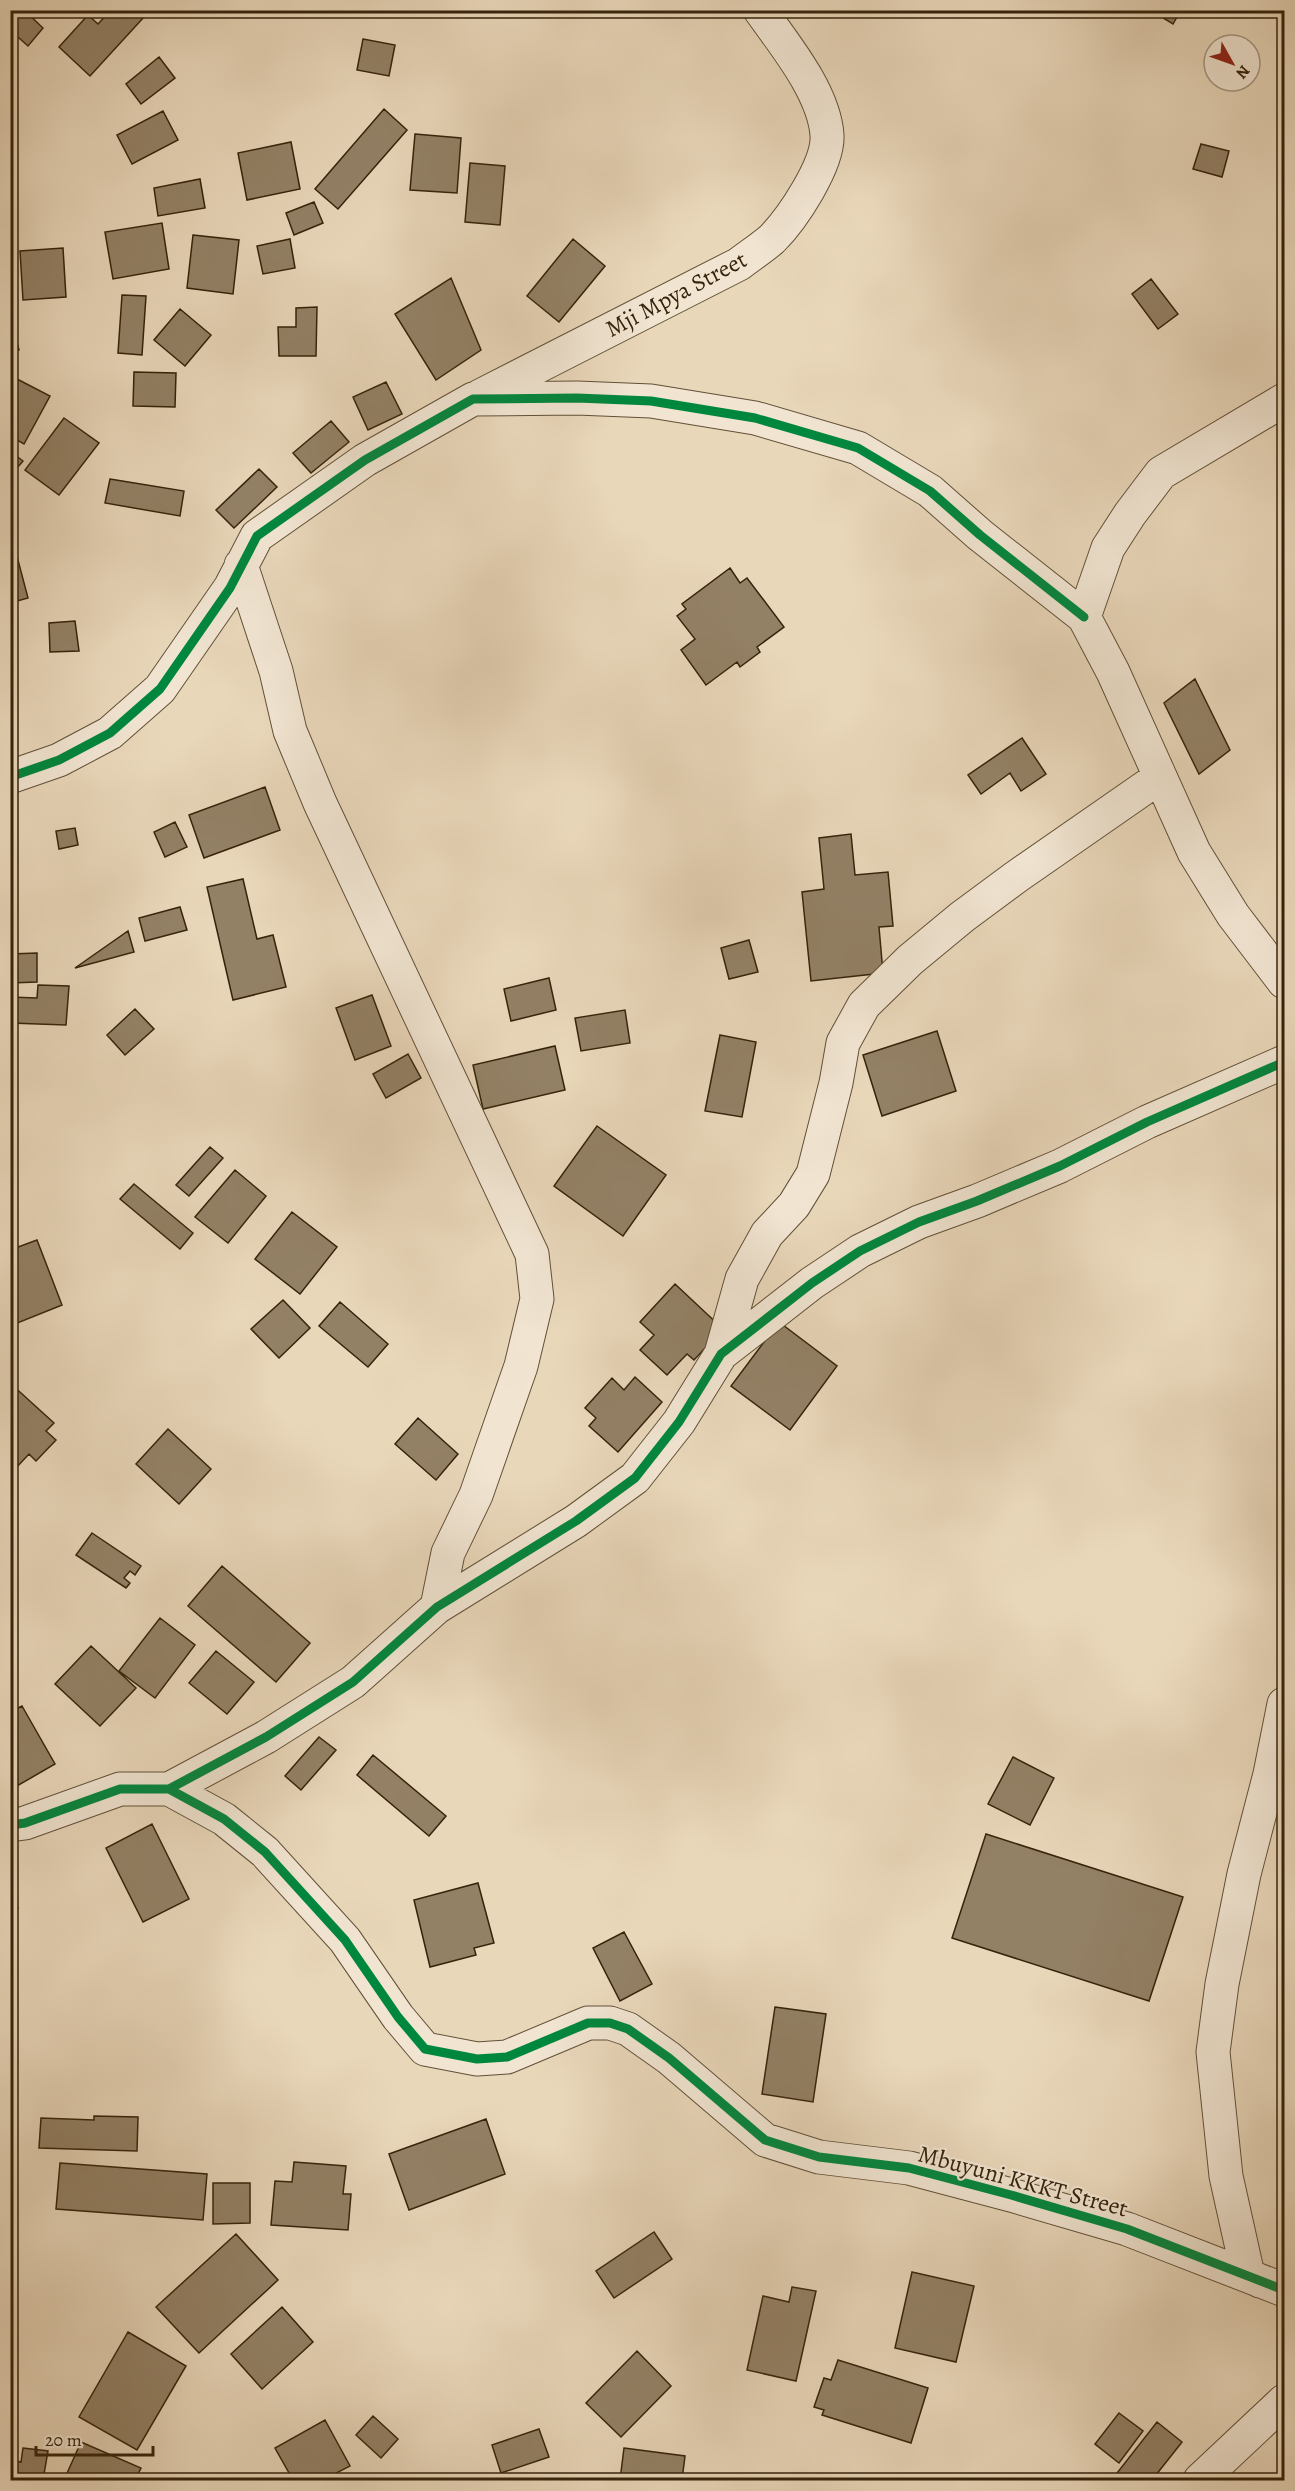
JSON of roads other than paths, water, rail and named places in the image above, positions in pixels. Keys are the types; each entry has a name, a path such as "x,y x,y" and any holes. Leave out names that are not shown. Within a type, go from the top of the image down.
{"street":[{"name":"Mji Mpya Street","path":"10,777 58,760 110,733 160,689 230,588 257,536 365,460 473,399 739,264 772,239 799,206 820,166 827,136 820,107 803,74 760,10"},
{"path":"473,399 577,398 651,401 755,418 858,448 930,491 980,535 1083,617 1113,672 1194,852 1233,915 1284,982"},
{"path":"1083,617 1108,548 1161,473 1284,400"},
{"path":"242,565 276,671 290,731 320,803 438,1055 480,1138 532,1254 537,1299 521,1366 476,1495 448,1553 437,1607"},
{"path":"169,1789 266,1737 353,1682 437,1607 576,1521 635,1478 679,1422 721,1354 742,1279 767,1234 794,1205 813,1174 836,1083 843,1043 864,1005 910,960 962,917 1160,777"},
{"path":"721,1354 812,1283 860,1251 919,1222 977,1201 1060,1166 1146,1122 1284,1062"},
{"path":"1272,2285 1248,2275 1226,2176 1213,2052 1222,1984 1244,1874 1270,1773 1284,1704"},
{"name":"Mbuyuni KKKT Street","path":"10,1825 25,1823 120,1789 169,1789 224,1819 266,1852 345,1940 398,2017 426,2049 477,2059 507,2058 588,2023 610,2023 628,2029 669,2058 765,2140 819,2157 909,2168 1011,2195 1127,2229 1272,2285"},
{"path":"1200,2481 1284,2401"}]}
